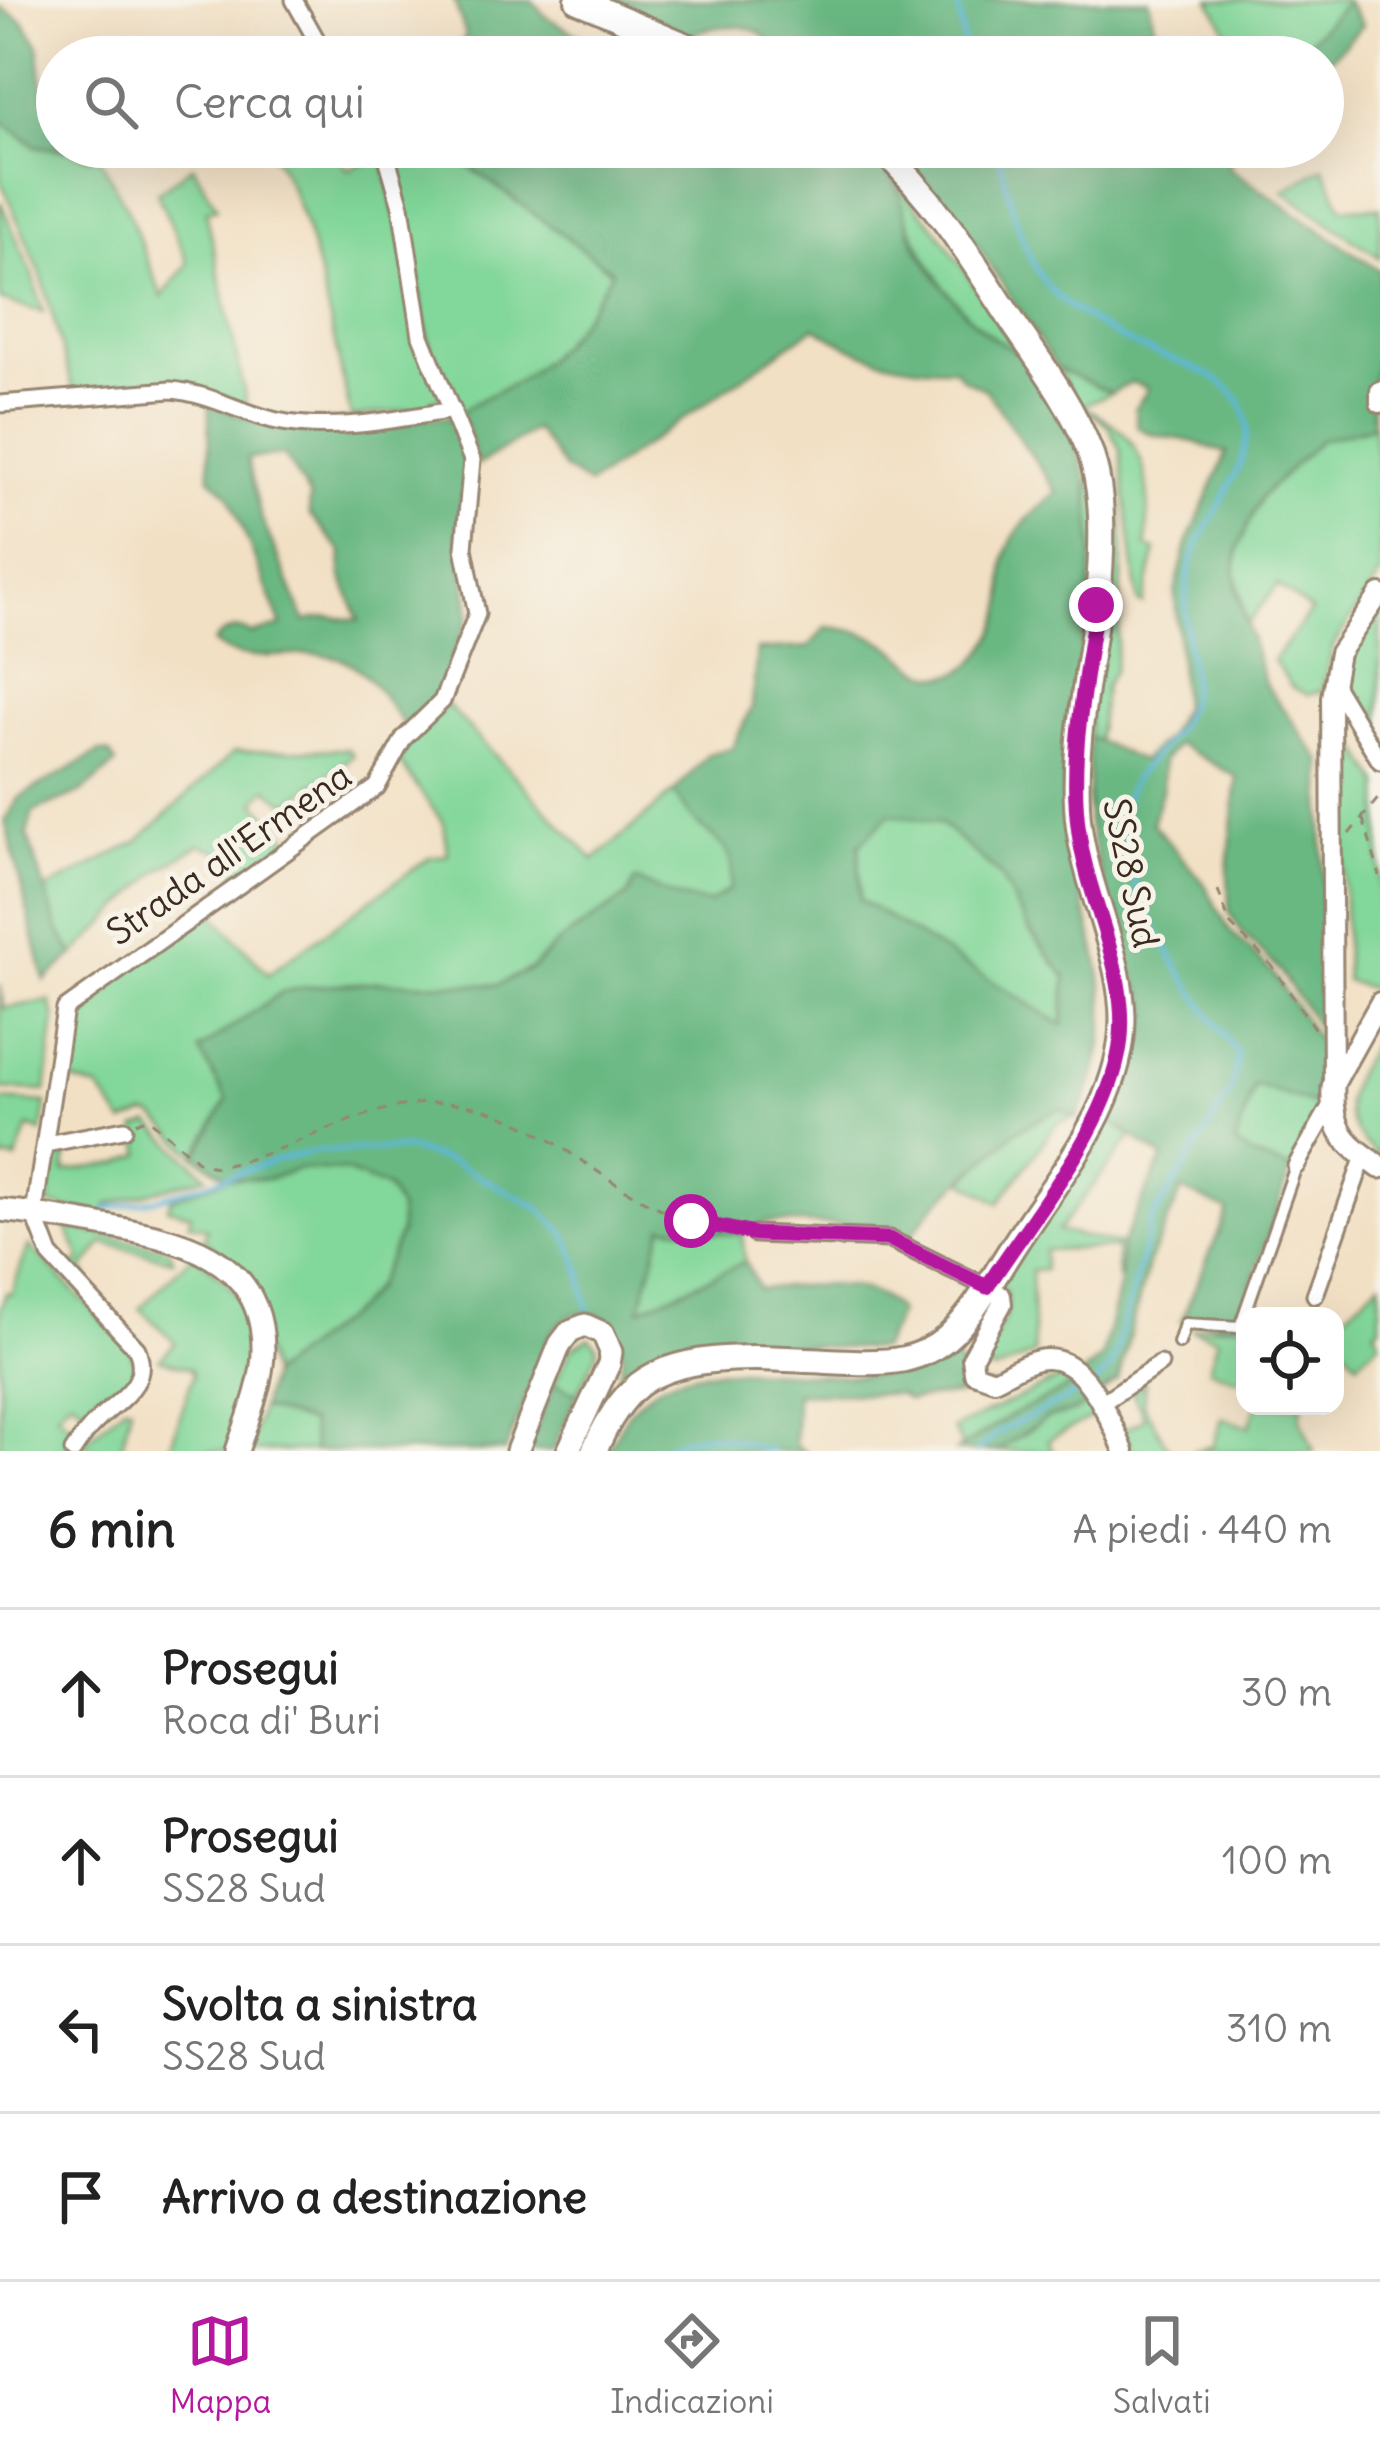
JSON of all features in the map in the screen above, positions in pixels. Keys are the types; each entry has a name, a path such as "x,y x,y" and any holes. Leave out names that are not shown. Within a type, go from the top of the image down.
{"main road":[{"path":"578,0 663,36"},
{"name":"SS28 Sud","path":"594,1451 623,1400 664,1370 717,1360 880,1363 909,1359 946,1338 987,1287 1086,1135 1108,1089 1121,1039 1121,992 1084,858 1076,800 1079,734 1100,573 1100,497 1085,441 1039,361 932,205 898,168"},
{"path":"1333,1095 1336,1125 1372,1161"},
{"path":"0,1210 136,1231 195,1247 242,1285 260,1322 262,1356 237,1451"},
{"path":"517,1451 560,1344 576,1326 585,1325 603,1333 611,1352 568,1451"}],"street":[{"path":"294,0 314,36"},
{"name":"Strada all'Ermena","path":"34,1213 67,1005 377,788 404,738 442,701 477,614 464,548 472,460 421,336 401,206 390,168"},
{"path":"0,404 170,390 198,394 273,420 317,426 453,410"},
{"path":"1380,391 1380,404"},
{"path":"1333,1095 1329,731 1333,683 1342,649 1380,594"},
{"path":"1333,683 1380,760"},
{"path":"1179,1342 1184,1324 1240,1327 1296,1166 1380,1002"},
{"path":"46,1144 124,1129"},
{"path":"1315,1295 1372,1161"},
{"path":"34,1213 50,1255 142,1360 131,1392 98,1420 73,1451"},
{"path":"755,1234 889,1239 987,1287 1000,1296 1002,1304 972,1358 974,1373 994,1380 1041,1359 1066,1363 1098,1401 1124,1451"},
{"path":"1098,1401 1122,1391 1136,1376 1160,1364"}],"path":[{"path":"1332,854 1380,796"},
{"path":"1362,817 1380,876"},
{"path":"1218,890 1230,924 1278,973 1333,1051"},
{"path":"124,1129 148,1118 201,1163 216,1167 384,1110 428,1103 490,1109 522,1122 659,1208 716,1228 755,1234"}],"green space":[{"path":"454,0 532,0 546,17 580,36 465,36"},
{"path":"605,0 1149,0 1157,36 763,36 750,29 717,27 688,36"},
{"path":"1210,0 1346,2 1314,36 1230,36"},
{"path":"1346,2 1363,25 1344,44 1344,36 1314,36"},
{"path":"0,7 22,20 36,41 36,146 0,120"},
{"path":"0,120 36,147 36,168 105,168 162,297 188,263 157,193 194,168 217,208 206,211 247,406 200,389 74,392 41,274 0,179"},
{"path":"280,168 385,168 442,399 432,400 433,407 351,417 309,238"},
{"path":"394,168 472,168 613,271 575,327 540,365 461,413 431,351"},
{"path":"471,168 883,168 900,194 912,238 930,268 984,331 1028,362 1055,405 1081,458 1092,539 1065,782 1067,829 1102,988 1104,1027 1096,1070 1077,1117 1059,1109 1016,1131 931,1209 911,1236 887,1227 766,1222 742,1235 663,1226 640,1309 745,1262 759,1289 834,1285 886,1300 899,1313 881,1349 757,1344 692,1348 641,1364 624,1377 604,1405 622,1365 622,1351 612,1324 592,1313 581,1313 569,1317 549,1336 505,1451 314,1451 310,1423 261,1408 270,1375 355,1310 375,1288 400,1233 399,1209 387,1188 344,1171 298,1169 267,1179 228,1178 196,1156 227,1100 199,1050 282,992 374,982 498,985 533,968 556,944 628,896 635,880 679,898 709,903 730,889 730,858 674,792 708,754 732,748 752,707 757,650 809,647 826,627 836,628 879,640 928,673 960,672 981,654 997,629 1009,546 1026,521 1057,492 986,390 962,378 954,368 881,359 815,327 588,485 564,469 535,429 478,465 461,413 540,365 575,327 612,271","holes":["890,814 940,823 1000,875 1029,930 1066,977 1063,1025 860,900 859,845"]},
{"path":"915,168 1229,168 1380,271 1373,426 1320,440 1261,497 1239,546 1235,570 1238,596 1265,684 1322,762 1324,1036 1277,967 1243,934 1229,912 1237,777 1177,744 1163,760 1162,791 1152,823 1204,883 1230,931 1271,971 1323,1048 1322,1107 1254,1085 1235,1144 1255,1157 1291,1169 1244,1307 1236,1307 1236,1324 1181,1321 1228,1211 1182,1190 1148,1264 1118,1380 1078,1410 1047,1418 997,1451 956,1451 1010,1416 1066,1389 1102,1357 1121,1279 1121,1245 1163,1158 1107,1118 1143,1042 1149,1007 1119,945 1088,823 1089,737 1141,761 1166,738 1182,708 1175,592 1187,544 1227,452 1137,426 1135,409 1148,389 1132,382 1111,393 1057,368 975,242"},
{"path":"1324,168 1342,208 1380,207 1380,258 1283,191"},
{"path":"894,180 937,230 1022,355 976,323 940,281 913,232"},
{"path":"0,201 32,274 43,312 0,300"},
{"path":"1057,368 1111,393 1082,406 1122,432 1142,463 1148,500 1146,547 1156,550 1143,604 1138,602 1120,449 1109,426 1081,406"},
{"path":"209,404 261,423 450,417 467,471 458,529 470,613 434,702 405,726 369,679 341,659 309,654 243,655 213,643 231,630 251,634 282,626 229,495 210,477","holes":["284,455 310,497 309,514 342,552 341,574 359,620 305,621 260,515 247,458"]},
{"path":"1373,426 1380,483 1380,575 1334,644 1321,691 1308,695 1292,687 1273,660 1311,611 1278,585 1247,624 1235,570 1239,546 1261,497 1320,440"},
{"path":"1091,431 1106,448 1115,474 1122,543 1114,670 1105,685 1097,741 1089,737"},
{"path":"1380,610 1380,740 1344,677 1356,642"},
{"path":"447,705 594,860 674,792 695,821 726,850 730,889 709,904 635,881 628,896 556,944 533,967 498,985 374,982 227,1100 196,1156 154,1116 146,1114 124,1123 99,1089 66,1079 70,1016 76,1006 212,913 268,974 430,857 448,855 444,824 398,760 406,744"},
{"path":"1339,716 1380,784 1380,975 1372,989 1346,981"},
{"path":"348,749 353,756 287,804 267,788 256,802 290,841 236,875 219,851 200,845 158,871 74,955 58,929 45,890 137,842 234,752"},
{"path":"100,752 109,753 116,764 82,792 33,812 27,834 58,929 74,955 45,981 5,821 18,798"},
{"path":"890,813 940,823 1000,875 1029,930 1066,977 1063,1026 860,900 859,844"},
{"path":"0,984 3,1008 50,1001 55,1018 46,1091 0,1089"},
{"path":"1380,1032 1380,1158 1363,1141 1347,1111 1352,1083"},
{"path":"1255,1085 1322,1107 1291,1169 1255,1157 1235,1144"},
{"path":"0,1100 46,1103 42,1132 28,1127 16,1160 0,1158"},
{"path":"1059,1109 1077,1117 1058,1122 999,1203 964,1181 1016,1131"},
{"path":"1107,1118 1132,1136 1058,1231 1121,1245 1121,1279 1116,1248 1044,1250 1044,1270 1031,1271 1034,1354 996,1371 982,1370 980,1361 1007,1313 1000,1283"},
{"path":"150,1123 207,1176 107,1205 106,1215 48,1205 54,1151 67,1148 65,1172 120,1163 142,1154 136,1129"},
{"path":"298,1169 361,1175 383,1185 400,1213 396,1247 379,1281 358,1306 270,1375 243,1272 204,1239 207,1228 189,1223 191,1214 168,1208 171,1199 228,1178 267,1179"},
{"path":"662,1226 742,1235 745,1262 639,1309"},
{"path":"66,1227 168,1249 173,1260 103,1243 82,1270 87,1276 84,1281 72,1269 81,1258"},
{"path":"29,1245 130,1349 136,1365 126,1390 93,1417 71,1398 57,1413 79,1434 66,1451 0,1451 0,1310"},
{"path":"193,1254 220,1277 249,1321 251,1367 228,1451 169,1451 193,1376 191,1369 160,1359 175,1343 140,1308"},
{"path":"1380,1282 1380,1326 1375,1329 1380,1341 1358,1362 1344,1347 1344,1315"},
{"path":"1236,1324 1236,1378 1209,1369 1218,1338 1191,1329"},
{"path":"589,1338 597,1353 577,1394 554,1383 572,1348"},
{"path":"944,1353 961,1364 974,1385 1002,1386 907,1400 898,1394 796,1393 795,1445 805,1451 608,1451 637,1403 677,1378 739,1370 872,1376 912,1369"},
{"path":"1067,1375 1076,1381 963,1448 953,1429"},
{"path":"554,1383 577,1394 553,1451 527,1451"},
{"path":"1145,1383 1143,1404 1170,1451 1132,1451 1123,1430 1145,1418 1132,1392"},
{"path":"1091,1401 1098,1414 1048,1440 1053,1451 997,1451 1047,1418 1078,1410"},
{"path":"125,1405 131,1406 121,1451 100,1451 82,1444"},
{"path":"261,1408 311,1423 314,1451 248,1451"},
{"path":"1253,1415 1300,1415 1314,1451 1192,1451 1213,1446 1222,1418 1249,1427"}],"waterway":[{"path":"957,0 963,36"},
{"path":"1002,168 1023,241 1052,291 1108,332 1213,377 1239,401 1246,417 1238,468 1195,552 1188,576 1190,696 1177,727 1132,783 1123,826 1128,860 1157,930 1238,1055 1231,1091 1151,1222 1112,1366 1097,1382"},
{"path":"106,1209 153,1200 317,1151 408,1149 454,1163 539,1208 567,1236 581,1271 588,1310"},
{"path":"978,1451 999,1432 1088,1388"},
{"path":"658,1451 701,1436 771,1451"}],"route":[{"path":"691,1221 755,1234 889,1239 987,1287 1086,1135 1119,1054 1121,992 1077,820 1078,751 1096,605"}]}
